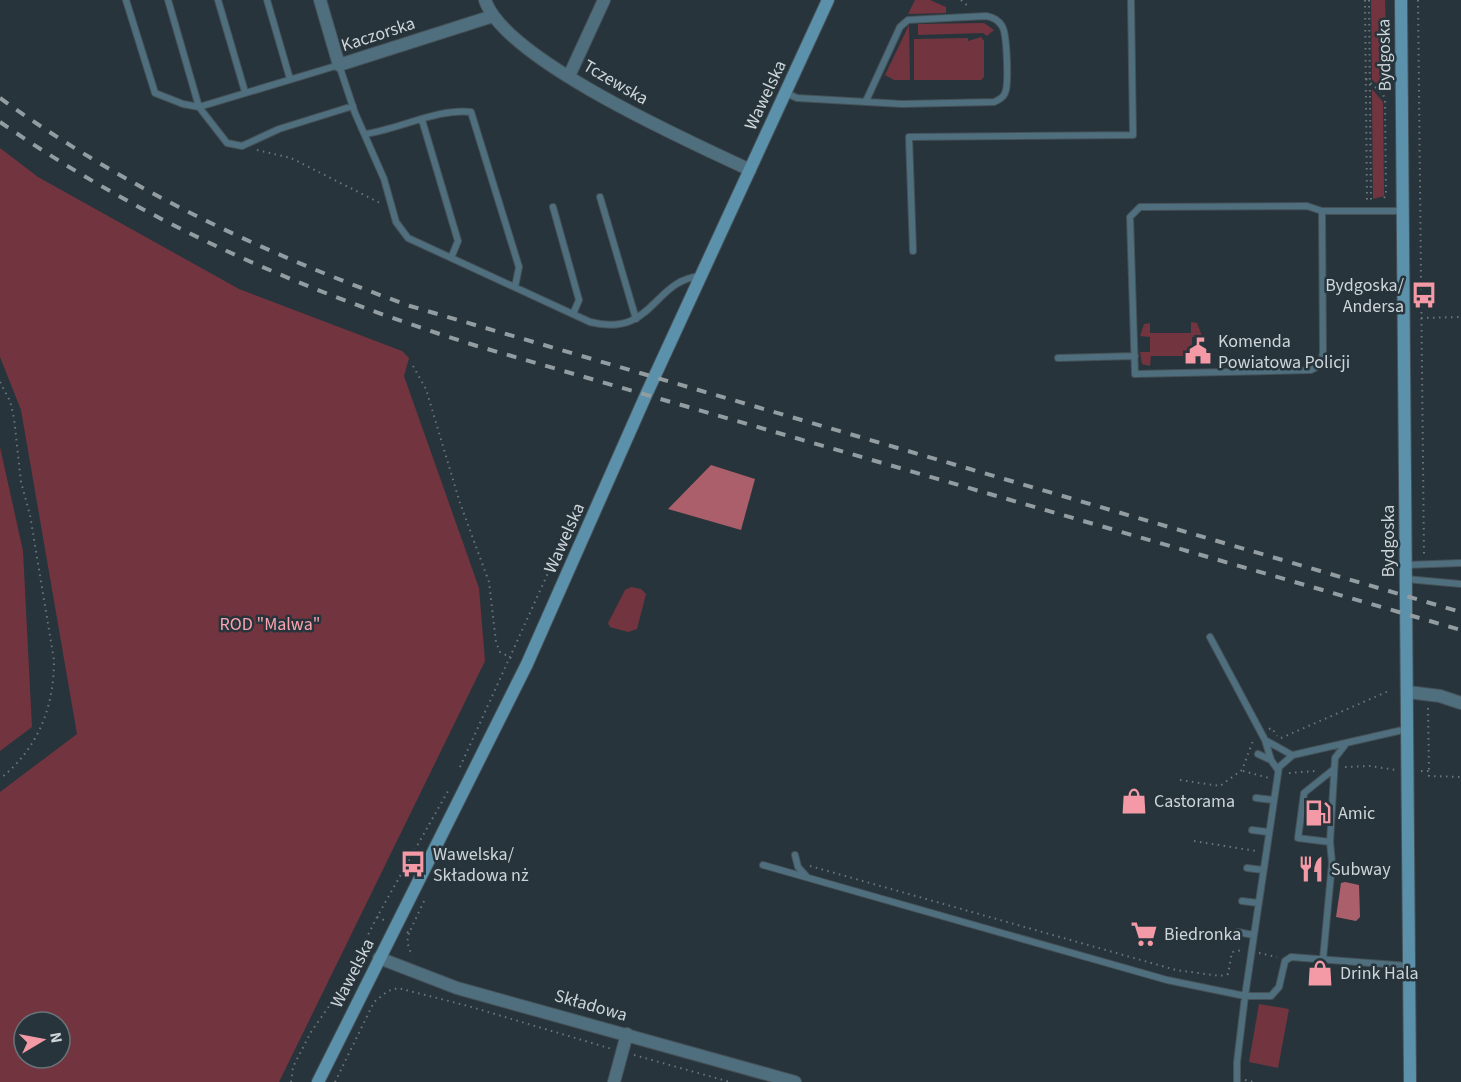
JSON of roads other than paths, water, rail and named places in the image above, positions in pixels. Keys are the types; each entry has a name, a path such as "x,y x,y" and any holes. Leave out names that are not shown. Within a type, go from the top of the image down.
{"street":[{"name":"Kaczorska","path":"320,0 339,65 493,16"},
{"name":"Tczewska","path":"485,0 493,16 512,36 569,76 638,117 750,170"},
{"path":"569,76 604,0"},
{"name":"Wawelska","path":"318,1082 527,664 828,0"},
{"name":"Bydgoska","path":"1401,0 1410,1082"},
{"path":"1408,692 1440,696 1461,703"},
{"name":"Składowa","path":"379,958 437,982 795,1082"},
{"path":"614,1082 627,1034"}],"lane":[{"path":"126,0 155,93 183,104 199,107 339,65 353,106 384,179 396,222 408,238 603,326 615,326 636,320 676,283 688,277 701,276"},
{"path":"168,0 199,107 227,143 242,146 279,129 353,106"},
{"path":"218,0 245,92"},
{"path":"267,0 290,79"},
{"path":"913,251 909,137 1133,135 1131,0"},
{"path":"786,93 797,98 902,104 998,100 1007,89 1005,36 1002,26 995,19 986,16 908,20 900,27 866,101"},
{"path":"365,134 392,130 453,110 471,112 519,267 514,287"},
{"path":"422,120 458,241 452,258"},
{"path":"600,198 636,320"},
{"path":"1322,211 1323,352 1320,365 1311,370 1135,374 1130,217 1140,207 1307,206 1322,211 1404,211"},
{"path":"553,207 579,300 573,314"},
{"path":"1058,358 1135,356"},
{"path":"1406,565 1461,563"},
{"path":"1406,579 1461,584"},
{"path":"1210,637 1265,740 1271,760 1278,770"},
{"path":"1242,1081 1237,1062 1253,934 1278,770 1283,761 1293,755 1407,729"},
{"path":"1265,740 1293,755"},
{"path":"1323,959 1332,863 1330,842 1335,758 1337,752 1348,744"},
{"path":"1321,749 1332,752 1335,758"},
{"path":"1258,754 1271,760"},
{"path":"1330,842 1298,838 1304,793 1334,769"},
{"path":"1256,798 1273,800"},
{"path":"1252,830 1268,832"},
{"path":"795,855 798,867 807,877"},
{"path":"762,864 1167,980 1245,996 1271,996 1279,987 1285,961 1292,957 1409,966"},
{"path":"1247,868 1263,870"},
{"path":"1242,901 1258,903"},
{"path":"1238,932 1253,934"}],"railway":[{"path":"0,98 97,162 198,217 302,264 410,306 1461,612"},
{"path":"0,122 56,159 171,224 290,279 413,325 477,346 1461,630"}],"place":[{"name":"Bydgoska/ Andersa","path":"1424,295"},
{"name":"Komenda Powiatowa Policji","path":"1198,351"},
{"name":"Castorama","path":"1134,801"},
{"name":"Amic","path":"1318,813"},
{"name":"Wawelska/ Składowa nż","path":"413,864"},
{"name":"Subway","path":"1311,869"},
{"name":"Biedronka","path":"1144,934"},
{"name":"Drink Hala","path":"1320,973"}],"park label":[{"name":"ROD \"Malwa\"","path":"270,624"}]}
